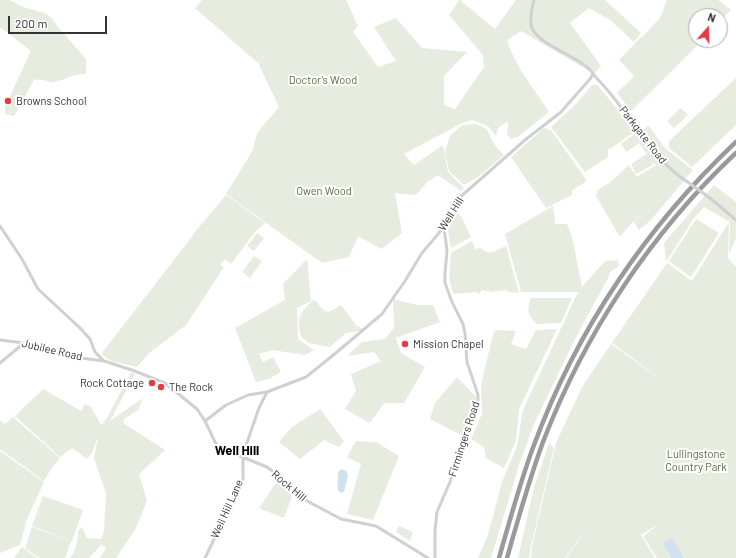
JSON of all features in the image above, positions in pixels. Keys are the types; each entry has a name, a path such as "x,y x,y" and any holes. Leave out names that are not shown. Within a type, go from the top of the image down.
{"highway":[{"path":"499,558 520,486 539,430 560,383 590,325 625,270 650,235 689,189 736,142"},
{"path":"508,557 527,490 543,442 569,382 596,330 628,280 663,232 695,194 736,153"}],"street":[{"path":"534,0 531,26 539,38 572,56 590,69 593,74"},
{"name":"Parkgate Road","path":"593,74 613,97 648,144 672,171 710,198 736,220"},
{"name":"Well Hill","path":"206,421 226,405 248,395 267,392 306,377 382,314 422,253 444,227 458,199 525,140 561,112 576,97 593,74"},
{"path":"0,226 22,259 38,289 83,331 90,339 95,352 104,361"},
{"name":"Firmingers Road","path":"435,558 435,530 437,512 450,482 460,448 471,425 478,399 467,362 463,324 452,302 446,283 445,273 447,251 444,227"},
{"name":"Jubilee Road","path":"0,340 24,343 65,356 104,361"},
{"path":"0,363 24,343"},
{"name":"Rock Hill","path":"104,361 132,370 169,385 206,421 216,444 242,458 267,467 312,504 341,519 376,526 428,558"},
{"name":"Well Hill Lane","path":"205,558 243,479 243,454 259,408 267,392"}],"green space":[{"path":"0,0 9,0 23,7 44,13 52,18 86,59 86,74 53,82 34,80 14,116 5,114 5,107 31,51 0,27"},
{"path":"202,0 346,0 358,26 353,32 378,67 396,61 374,27 396,18 422,48 467,52 444,76 444,105 455,109 484,67 483,55 449,15 459,0 495,29 516,0 605,0 641,33 634,42 610,20 589,8 570,23 601,66 594,74 521,31 507,40 510,49 525,77 549,112 518,137 510,139 507,134 508,121 498,128 496,136 488,126 472,120 462,123 404,154 414,165 443,145 448,172 464,188 461,191 438,175 429,181 427,179 428,181 416,195 395,193 402,233 382,249 358,236 349,257 322,263 226,194 253,150 257,133 279,107 259,65 270,44 259,64 195,8"},
{"path":"667,0 718,0 731,10 728,13 728,8 688,8 688,48 695,48 631,111 617,93 634,76 619,60 660,18"},
{"path":"736,78 736,125 692,167 669,148 669,141"},
{"path":"592,85 597,85 634,132 610,149 608,148 608,157 585,172 551,127 576,104"},
{"path":"681,108 688,115 674,128 667,121"},
{"path":"476,124 486,129 494,144 504,155 478,177 464,185 449,171 445,152 450,136 462,125"},
{"path":"648,125 665,148 693,170 651,220 639,230 634,222 643,212 620,237 596,196 598,190 613,180 629,165 637,177 656,165 651,159 654,164 636,174 631,164 647,154 639,143 626,152 621,144 636,133 638,137"},
{"path":"544,128 551,130 587,181 572,190 572,195 546,208 511,157"},
{"path":"714,185 736,202 736,238 729,254 730,222 704,207 694,218 666,262 664,243"},
{"path":"226,195 265,223 255,232 231,264 225,259 220,265 224,267 186,325 149,353 137,367 108,359 102,353 194,233"},
{"path":"553,206 555,224 567,224 572,237 582,287 605,261 618,260 619,266 610,272 575,339 534,424 520,462 491,558 478,558 488,535 502,482 517,446 523,410 578,292 521,292 505,234"},
{"path":"456,210 462,218 471,237 451,248 448,230"},
{"path":"696,219 719,233 691,277 669,261"},
{"name":"Lullingstone Country Park","path":"729,222 728,258 736,267 736,558 657,558 643,536 662,522 641,535 655,558 566,558 595,517 565,558 531,558 532,546 556,443 582,387 611,344 671,387 612,343 667,263 692,281"},
{"path":"257,233 264,238 254,251 247,246"},
{"path":"472,241 475,249 481,248 487,252 493,252 506,246 519,293 505,290 489,292 486,282 488,291 482,290 479,294 476,292 454,294 450,284 451,253"},
{"path":"254,256 262,261 250,278 242,272"},
{"path":"307,259 311,301 297,308 298,339 314,350 305,355 272,350 259,354 263,362 273,357 281,372 272,378 256,382 235,328 285,300 283,284"},
{"path":"531,298 572,298 561,323 537,324 531,318 529,312"},
{"path":"393,299 417,305 433,305 440,322 396,338 401,353 425,367 404,403 384,403 370,423 345,409 356,391 351,374 381,361 374,352 347,356 362,342 385,339 394,328"},
{"path":"313,300 327,312 341,305 356,325 362,329 359,331 346,333 330,347 309,343 301,337 299,320 304,309"},
{"path":"557,329 519,409 516,440 504,468 486,458 484,447 471,439 482,414 481,385 493,335 496,330 516,331 511,344 526,349 536,330"},
{"path":"131,372 135,374 110,421 143,398 138,410 124,419 123,423 165,450 139,474 147,501 136,528 116,558 100,558 106,548 101,545 89,558 70,558 74,552 78,539 78,531 82,527 87,538 101,539 104,531 106,493 94,458 98,436 92,453 87,459 72,448 60,457 15,416 43,389 81,411 85,404 91,407 101,425 100,427 107,418"},
{"path":"457,377 478,399 469,429 461,435 430,419 435,403"},
{"path":"320,409 344,441 339,447 324,440 300,459 279,442 292,427"},
{"path":"13,417 60,458 44,481 0,449 0,420 5,424"},
{"path":"356,441 376,442 399,456 373,520 347,514 361,464 347,457"},
{"path":"549,443 554,448 529,558 518,558 534,487"},
{"path":"0,451 44,482 27,519 20,545 0,553"},
{"path":"278,480 294,491 284,518 259,508"},
{"path":"43,496 83,510 72,541 32,526"},
{"path":"399,526 413,532 410,541 396,532"},
{"path":"32,527 71,541 65,558 39,558 25,548"},
{"path":"22,547 37,558 14,558"}],"water":[{"path":"342,469 346,471 348,476 344,492 342,493 338,491 338,472"},
{"path":"672,538 684,558 672,558 663,543"}],"place":[{"name":"Browns School","path":"8,101"},
{"name":"Mission Chapel","path":"405,344"},
{"name":"Rock Cottage","path":"152,383"},
{"name":"The Rock","path":"161,387"}],"district":[{"name":"Well Hill","path":"237,451"}],"park label":[{"name":"Doctor's Wood","path":"323,80"},
{"name":"Owen Wood","path":"324,191"}]}
